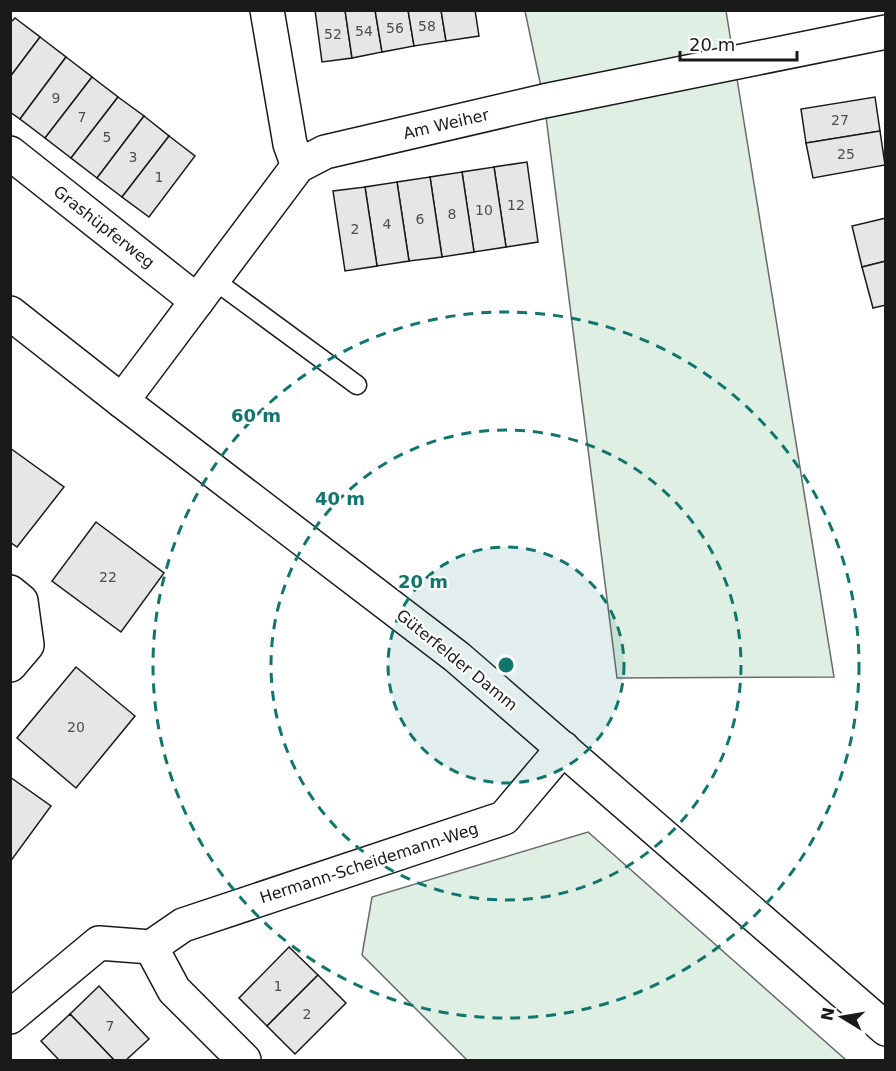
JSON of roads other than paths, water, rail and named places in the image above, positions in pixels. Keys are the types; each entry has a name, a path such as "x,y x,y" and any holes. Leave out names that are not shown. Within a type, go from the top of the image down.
{"street":[{"path":"267,10 290,144 298,166"},
{"name":"Am Weiher","path":"122,401 298,166 325,152 544,101 885,32"},
{"name":"Grashüpferweg","path":"10,153 206,291"},
{"name":"Güterfelder Damm","path":"10,313 457,657 885,1029"},
{"path":"10,592 21,601 27,645 10,665"},
{"name":"Hermann-Scheidemann-Weg","path":"151,947 183,925 504,819 563,748"},
{"path":"10,1017 99,943 151,947 174,990 239,1059"}],"lane":[{"path":"206,291 357,385"}]}
